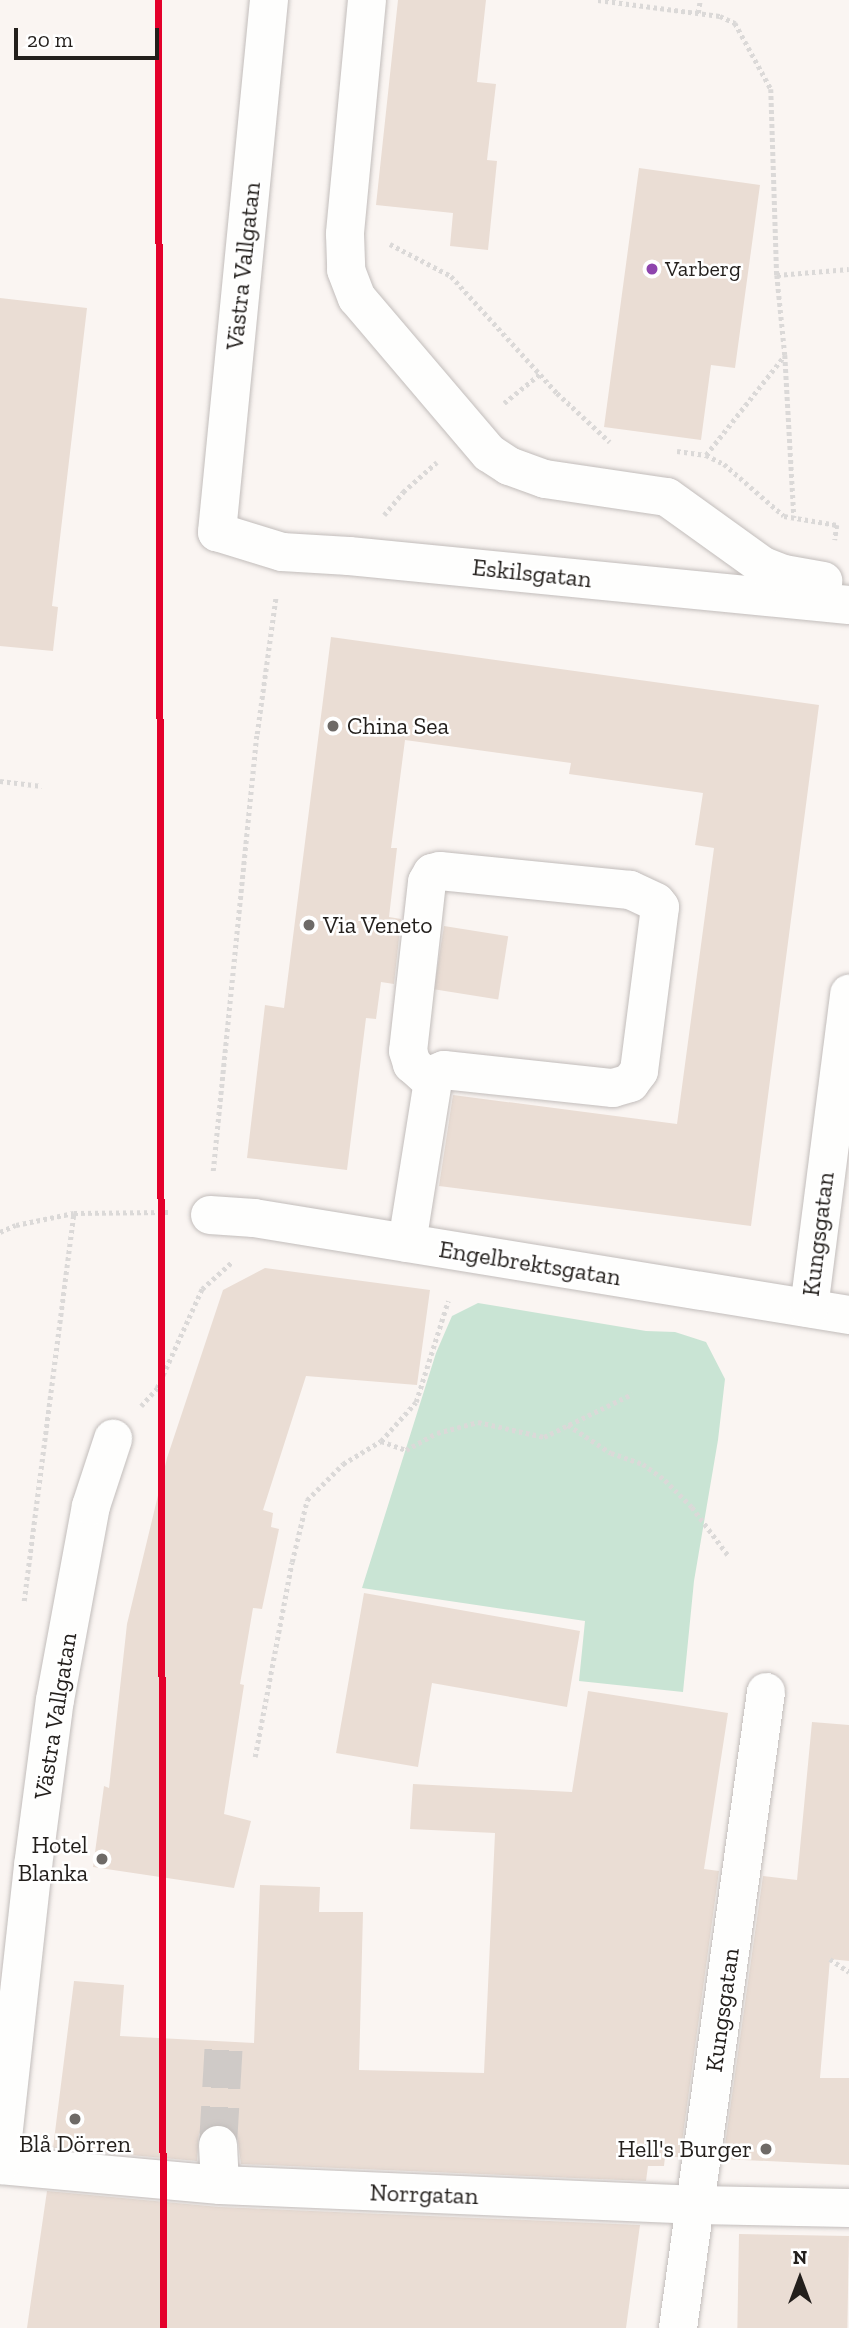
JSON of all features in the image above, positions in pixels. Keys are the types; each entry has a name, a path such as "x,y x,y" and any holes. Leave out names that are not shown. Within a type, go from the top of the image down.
{"street":[{"name":"Västra Vallgatan","path":"217,532 269,0"},
{"path":"367,0 345,234 346,270 357,298 489,453 509,466 545,479 667,497 763,566 784,574 849,586"},
{"name":"Eskilsgatan","path":"217,532 282,552 349,556 849,606"},
{"path":"407,1242 434,1074 444,1070 613,1088 629,1083 639,1071 660,907 656,902 630,890 440,871 432,873 427,882 408,1051 412,1064 431,1081"},
{"name":"Kungsgatan","path":"809,1308 849,994"},
{"name":"Engelbrektsgatan","path":"210,1215 254,1218 849,1315"},
{"name":"Västra Vallgatan","path":"0,2165 33,1866 55,1700 92,1506 113,1439"},
{"name":"Kungsgatan","path":"678,2328 766,1692"},
{"path":"218,2145 220,2185"},
{"name":"Norrgatan","path":"0,2165 220,2185 694,2205 849,2208"}],"path":[{"path":"598,0 720,16 735,23 771,89 777,275 785,355 794,518"},
{"path":"698,13 699,0"},
{"path":"387,241 452,276 566,403 609,442 619,443"},
{"path":"777,275 849,269"},
{"path":"706,455 785,355"},
{"path":"666,450 706,455 724,464 784,516 837,525 835,544"},
{"path":"210,1215 219,1098 257,734 282,552"},
{"path":"0,781 42,786"},
{"path":"0,1232 16,1225 74,1213 164,1212"},
{"path":"23,1611 74,1213"},
{"path":"113,1439 157,1388 202,1289 228,1268 247,1242 254,1218"},
{"path":"255,1757 307,1500 343,1464 381,1441 416,1402 448,1301"},
{"path":"381,1441 406,1450 437,1433 478,1422 544,1437 632,1394"},
{"path":"568,1425 611,1453 643,1464 665,1480 692,1507 729,1555"},
{"path":"830,1959 849,1972"}],"green space":[{"path":"478,1303 646,1331 675,1332 706,1342 725,1379 718,1440 694,1581 683,1692 579,1681 585,1621 362,1588 436,1353 452,1316"}],"building":[{"path":"398,0 486,0 477,82 496,84 487,160 497,161 488,250 450,246 453,213 376,205"},
{"path":"639,168 760,185 735,368 711,365 701,440 604,427"},
{"path":"0,298 87,308 52,606 58,607 53,651 0,646"},
{"path":"331,637 819,705 751,1226 439,1186 453,1095 677,1124 714,848 695,845 703,793 569,774 571,763 405,740 391,848 397,848 389,917 401,919 394,984 381,982 376,1019 366,1018 347,1170 247,1158 265,1005 284,1008"},
{"path":"444,926 508,936 498,999 434,989"},
{"path":"265,1268 430,1290 417,1385 306,1376 263,1510 273,1513 271,1527 279,1529 262,1609 253,1608 240,1684 244,1685 224,1814 251,1821 234,1888 93,1867 104,1786 109,1788 127,1624 167,1458 223,1290"},
{"path":"364,1593 580,1631 567,1707 432,1683 418,1767 336,1753"},
{"path":"588,1691 728,1713 704,1869 719,1871 680,2157 665,2157 664,2166 648,2166 646,2181 241,2164 237,2134 229,2126 218,2123 207,2126 199,2134 197,2161 53,2148 74,1981 124,1985 120,2036 254,2043 260,1885 320,1887 319,1912 363,1912 359,2070 484,2073 495,1833 410,1829 413,1784 572,1792"},
{"path":"812,1722 849,1725 849,1961 830,1959 820,2078 849,2078 849,2165 723,2159 763,1876 797,1880"},
{"path":"47,2191 219,2207 640,2225 626,2328 27,2328"},
{"path":"739,2234 849,2236 847,2328 737,2328"}],"tunnel":[{"path":"218,2145 224,2042"}],"transit line":[{"path":"158,0 163,2328"}],"place":[{"name":"Varberg","path":"652,269"},
{"name":"China Sea","path":"333,726"},
{"name":"Via Veneto","path":"309,925"},
{"name":"Hotel Blanka","path":"102,1859"},
{"name":"Blå Dörren","path":"75,2119"},
{"name":"Hell's Burger","path":"766,2149"}]}
